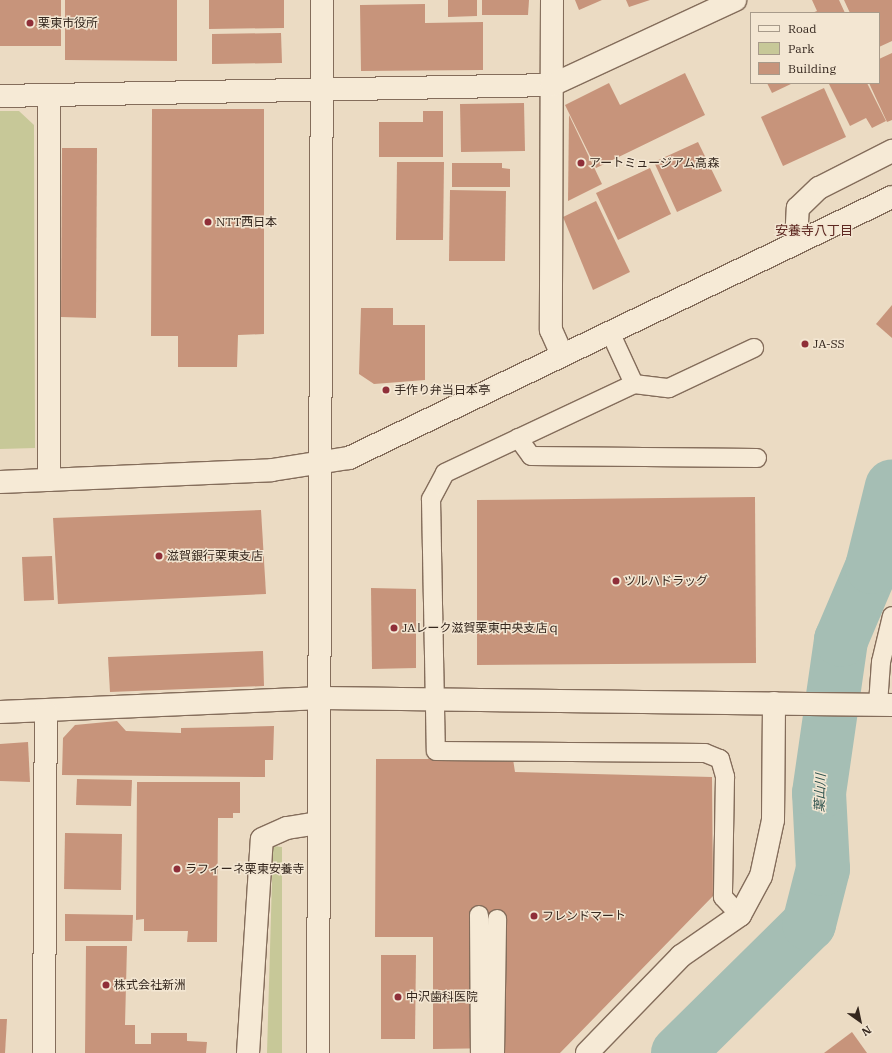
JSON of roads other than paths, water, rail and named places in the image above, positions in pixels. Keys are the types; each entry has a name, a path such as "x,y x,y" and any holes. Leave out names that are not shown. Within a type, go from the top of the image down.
{"street":[{"path":"318,1053 318,823 322,698 320,465 322,0"},
{"path":"552,0 551,330 562,356"},
{"path":"0,96 552,85 735,0"},
{"path":"49,96 49,480"},
{"path":"796,242 798,208 819,188 892,151"},
{"path":"0,482 320,465 349,458 892,197"},
{"path":"0,712 322,698 879,704"},
{"path":"587,1053 681,956 740,915 762,876 773,820 785,704"},
{"path":"44,1053 46,711"},
{"path":"248,1053 262,839 287,828 318,823"}],"lane":[{"path":"610,332 634,384"},
{"path":"740,915 723,897 724,777 720,759 705,753 436,751 431,499 445,473 518,438 634,384 669,388 754,348"},
{"path":"518,438 531,456 757,458"},
{"path":"879,704 881,662 892,616"},
{"path":"479,915 480,1053"},
{"path":"496,1053 497,919"}],"waterway":[{"name":"葉山川","path":"678,1053 809,924 823,869 819,793 841,640 872,567 892,486"}],"place":[{"name":"栗東市役所","path":"30,23"},
{"name":"アートミュージアム高森","path":"581,163"},
{"name":"NTT西日本","path":"208,222"},
{"name":"JA-SS","path":"805,344"},
{"name":"手作り弁当日本亭","path":"386,390"},
{"name":"滋賀銀行栗東支店","path":"159,556"},
{"name":"ツルハドラッグ","path":"616,581"},
{"name":"JAレーク滋賀栗東中央支店ｑ","path":"394,628"},
{"name":"ラフィーネ栗東安養寺","path":"177,869"},
{"name":"フレンドマート","path":"534,916"},
{"name":"株式会社新洲","path":"106,985"},
{"name":"中沢歯科医院","path":"398,997"}],"district":[{"name":"安養寺八丁目","path":"814,231"}]}
